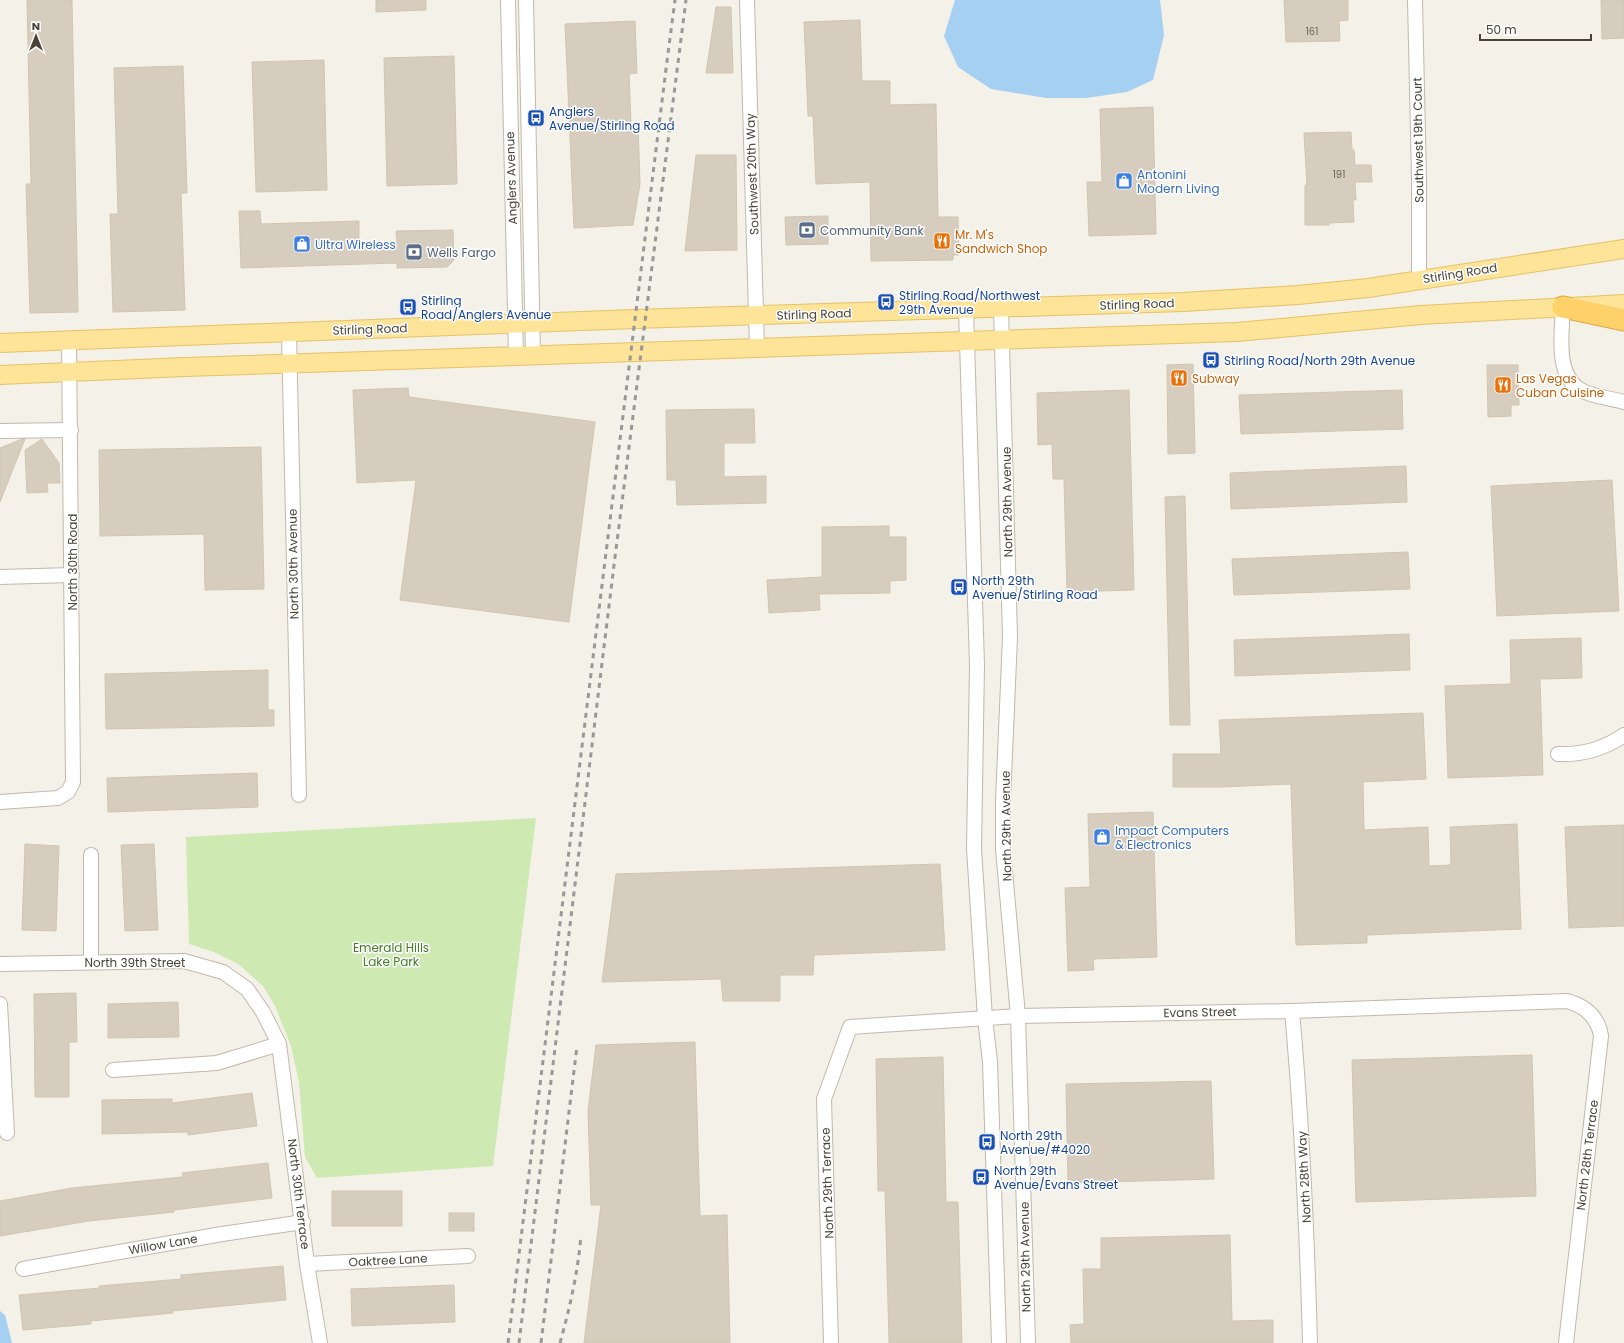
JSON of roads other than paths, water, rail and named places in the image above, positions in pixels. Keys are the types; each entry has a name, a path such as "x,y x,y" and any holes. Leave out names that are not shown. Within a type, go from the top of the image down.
{"highway":[{"path":"1563,307 1624,320"}],"main road":[{"name":"Stirling Road","path":"0,343 1183,302 1298,295 1368,288 1624,249"},
{"path":"0,375 1237,332 1421,315 1624,304"}],"street":[{"name":"Anglers Avenue","path":"508,0 525,356"},
{"name":"Anglers Avenue","path":"524,324 526,0"},
{"name":"Southwest 20th Way","path":"746,0 757,348"},
{"name":"Southwest 19th Court","path":"1415,0 1419,178 1419,280"},
{"path":"1563,307 1563,364 1572,381 1580,389 1587,392 1624,402"},
{"name":"North 29th Avenue","path":"1001,308 1010,637 1003,801 1003,849 1018,1016 1028,1343"},
{"path":"966,309 977,665 974,849 984,1018 990,1062 999,1343"},
{"name":"North 30th Avenue","path":"289,332 298,796"},
{"name":"North 30th Road","path":"0,802 58,798 68,792 73,782 69,341"},
{"path":"0,431 71,430"},
{"path":"0,577 72,574"},
{"path":"1558,754 1589,752 1612,744 1624,735"},
{"path":"91,855 91,962"},
{"name":"North 39th Street","path":"0,964 184,961 223,972 247,989 263,1012 279,1044"},
{"name":"Evans Street","path":"850,1027 1018,1016 1292,1012 1550,1001"},
{"name":"North 28th Terrace","path":"1550,1001 1567,1001 1579,1005 1594,1018 1600,1030 1566,1343"},
{"path":"0,1004 8,1133"},
{"name":"North 28th Way","path":"1292,1012 1298,1080 1306,1211 1310,1343"},
{"name":"North 29th Terrace","path":"831,1343 824,1099 850,1027"},
{"path":"113,1070 217,1064 279,1044"},
{"name":"North 30th Terrace","path":"279,1044 303,1222 307,1264 320,1343"},
{"name":"Willow Lane","path":"23,1269 222,1234 303,1222"},
{"name":"Oaktree Lane","path":"307,1264 468,1256"}],"water":[{"path":"955,0 1160,0 1164,35 1153,80 1127,92 1086,98 1046,98 991,89 958,67 944,36"},
{"path":"0,1311 5,1315 12,1343 0,1343"}],"railway":[{"path":"508,1343 675,0"},
{"path":"519,1343 614,565 686,0"},
{"path":"541,1343 577,1046"},
{"path":"560,1343 573,1289 581,1235"}],"place":[{"name":"Anglers Avenue/Stirling Road","path":"536,118"},
{"name":"Antonini Modern Living","path":"1124,181"},
{"name":"Community Bank","path":"807,230"},
{"name":"Mr. M's Sandwich Shop","path":"942,241"},
{"name":"Ultra Wireless","path":"302,244"},
{"name":"Wells Fargo","path":"414,252"},
{"name":"Stirling Road/Northwest 29th Avenue","path":"886,302"},
{"name":"Stirling Road/Anglers Avenue","path":"408,307"},
{"name":"Stirling Road/North 29th Avenue","path":"1211,360"},
{"name":"Subway","path":"1179,378"},
{"name":"Las Vegas Cuban Cuisine","path":"1503,385"},
{"name":"North 29th Avenue/Stirling Road","path":"959,587"},
{"name":"Impact Computers & Electronics","path":"1102,837"},
{"name":"North 29th Avenue/#4020","path":"987,1142"},
{"name":"North 29th Avenue/Evans Street","path":"981,1177"}],"park label":[{"name":"Emerald Hills Lake Park","path":"391,954"}]}
